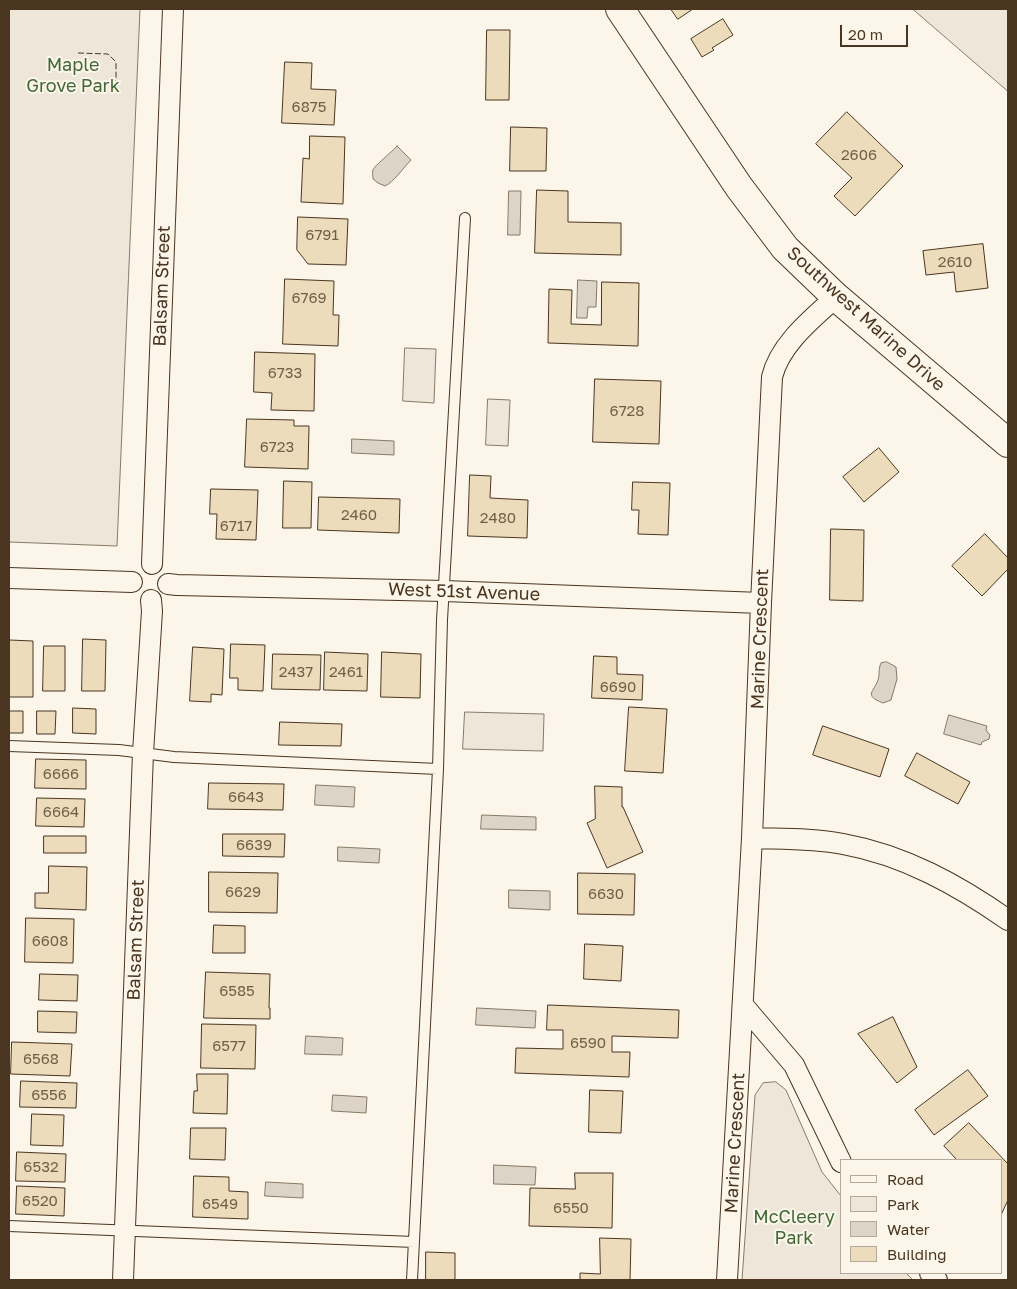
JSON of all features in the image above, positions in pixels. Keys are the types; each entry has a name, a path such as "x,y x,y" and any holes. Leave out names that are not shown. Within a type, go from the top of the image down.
{"main road":[{"name":"Southwest Marine Drive","path":"620,9 739,187 785,248 836,297 1008,443"}],"street":[{"name":"Balsam Street","path":"152,564 173,9"},
{"name":"Marine Crescent","path":"727,1280 752,838 772,377 774,367 785,350 811,319 836,297"},
{"path":"145,564 152,564 164,570 168,584 162,595 151,600 138,595 133,589 132,582 133,575 138,568 145,564"},
{"path":"9,578 132,582"},
{"name":"West 51st Avenue","path":"168,584 444,591 761,603"},
{"name":"Balsam Street","path":"123,1280 143,753 152,611 151,600"},
{"path":"752,838 801,839 843,844 883,855 926,871 965,891 1008,920"},
{"path":"743,1005 794,1065 840,1160"}],"lane":[{"path":"412,1280 438,769 444,591 465,218"},
{"path":"9,746 119,750 174,757 438,769"},
{"path":"9,1226 414,1242"}],"green space":[{"name":"Maple Grove Park","path":"9,9 140,9 117,546 9,542"},
{"path":"913,9 1008,9 1008,91"},
{"path":"405,348 436,349 434,403 403,401"},
{"path":"488,399 510,400 508,446 486,445"},
{"path":"465,712 544,714 543,751 463,749"},
{"name":"McCleery Park","path":"776,1082 786,1090 822,1172 840,1195 840,1274 907,1274 913,1280 742,1280 755,1095 763,1083"}],"water":[{"path":"397,146 411,160 385,186 373,179 373,170"},
{"path":"509,191 521,191 520,235 508,235"},
{"path":"578,280 597,281 596,307 588,307 587,318 577,318"},
{"path":"352,439 394,441 394,455 352,453"},
{"path":"887,662 896,667 897,679 891,700 883,703 873,698 872,693 878,680 881,663"},
{"path":"949,715 987,726 986,730 990,735 989,739 982,742 981,745 944,734"},
{"path":"316,785 355,787 354,807 315,805"},
{"path":"482,815 536,817 536,830 481,829"},
{"path":"338,847 380,849 379,863 338,861"},
{"path":"509,890 550,891 550,910 509,908"},
{"path":"477,1008 536,1011 535,1028 476,1025"},
{"path":"306,1036 343,1038 342,1055 305,1054"},
{"path":"333,1095 367,1097 366,1113 332,1111"},
{"path":"494,1165 536,1167 535,1185 494,1184"},
{"path":"266,1182 303,1184 303,1198 265,1196"}],"building":[{"path":"671,9 693,9 678,19"},
{"path":"723,19 733,35 712,48 714,50 702,57 691,39"},
{"path":"487,30 510,30 509,100 486,100"},
{"path":"285,62 312,63 311,89 336,90 334,125 282,123"},
{"path":"847,112 903,166 855,216 834,196 852,178 816,144"},
{"path":"511,127 547,128 546,171 510,171"},
{"path":"310,136 345,137 343,204 301,202 303,158 309,159"},
{"path":"537,190 568,191 568,222 621,223 621,255 535,253"},
{"path":"298,217 348,219 346,265 308,264 297,250"},
{"path":"983,244 988,288 956,292 954,272 926,275 923,251"},
{"path":"285,279 334,281 333,315 339,315 338,346 283,344"},
{"path":"602,282 639,283 638,346 548,343 549,289 572,290 571,324 601,325"},
{"path":"255,352 315,354 314,411 271,410 272,393 254,392"},
{"path":"595,379 661,381 659,444 593,442"},
{"path":"247,419 294,420 294,426 309,426 308,469 245,467"},
{"path":"879,448 899,472 864,502 843,477"},
{"path":"470,475 491,476 490,498 528,500 527,538 468,536"},
{"path":"284,481 312,482 311,528 283,528"},
{"path":"633,482 670,483 668,535 638,534 639,510 632,510"},
{"path":"211,489 258,490 256,540 216,539 217,514 210,514"},
{"path":"319,497 400,499 399,533 318,530"},
{"path":"831,529 864,530 863,601 830,600"},
{"path":"985,534 1008,558 1008,569 982,596 952,566"},
{"path":"83,639 106,640 105,691 82,691"},
{"path":"9,640 33,641 33,697 9,697"},
{"path":"231,644 265,645 263,691 238,690 238,678 230,678"},
{"path":"44,646 65,646 65,691 43,691"},
{"path":"193,647 224,649 222,695 211,694 211,702 190,701"},
{"path":"325,652 368,654 367,691 324,690"},
{"path":"382,652 421,654 420,698 381,697"},
{"path":"273,654 321,655 320,690 272,689"},
{"path":"594,656 617,657 617,674 643,675 642,700 592,698"},
{"path":"629,707 667,709 663,773 625,771"},
{"path":"73,708 96,709 96,734 73,733"},
{"path":"9,711 23,711 23,733 9,733"},
{"path":"37,711 56,711 55,734 37,734"},
{"path":"280,722 342,724 341,746 279,745"},
{"path":"823,726 889,749 880,777 813,755"},
{"path":"917,753 970,782 958,804 905,776"},
{"path":"36,759 86,760 86,789 35,788"},
{"path":"209,783 284,784 283,810 208,809"},
{"path":"595,786 622,787 622,807 643,852 607,868 587,823 595,819"},
{"path":"37,798 85,799 84,827 36,826"},
{"path":"223,834 285,834 284,857 223,856"},
{"path":"44,836 86,836 86,853 44,853"},
{"path":"49,866 87,867 86,910 35,908 35,893 48,893"},
{"path":"209,872 278,873 277,913 209,912"},
{"path":"578,873 635,874 634,915 578,914"},
{"path":"26,918 74,919 73,963 25,962"},
{"path":"214,925 245,926 245,953 213,953"},
{"path":"585,944 623,946 621,981 584,979"},
{"path":"206,972 270,974 270,1019 204,1018"},
{"path":"40,974 78,975 77,1001 39,1000"},
{"path":"548,1005 679,1010 678,1038 612,1036 612,1052 630,1052 629,1077 515,1073 516,1048 563,1049 563,1030 547,1030"},
{"path":"38,1011 77,1012 76,1033 38,1032"},
{"path":"893,1017 917,1067 897,1083 858,1034"},
{"path":"202,1024 256,1025 255,1069 201,1068"},
{"path":"12,1042 72,1044 70,1076 11,1074"},
{"path":"968,1070 988,1096 934,1135 915,1110"},
{"path":"197,1074 228,1074 227,1114 193,1113 194,1091 197,1091"},
{"path":"21,1081 77,1083 76,1108 20,1107"},
{"path":"590,1090 623,1091 621,1133 589,1132"},
{"path":"32,1114 64,1115 63,1146 31,1145"},
{"path":"969,1123 1008,1164 1008,1200 1002,1213 1002,1159 956,1159 944,1146"},
{"path":"191,1128 226,1128 225,1160 190,1159"},
{"path":"17,1152 66,1154 65,1182 16,1181"},
{"path":"575,1173 613,1173 612,1228 529,1226 530,1188 575,1189"},
{"path":"194,1176 229,1177 229,1191 248,1192 248,1219 193,1217"},
{"path":"17,1186 65,1188 64,1216 16,1214"},
{"path":"600,1238 631,1239 630,1280 580,1280 580,1273 600,1274"},
{"path":"426,1252 455,1253 455,1280 426,1280"}],"fence":[{"path":"78,53 108,54 116,62 116,86"}]}
